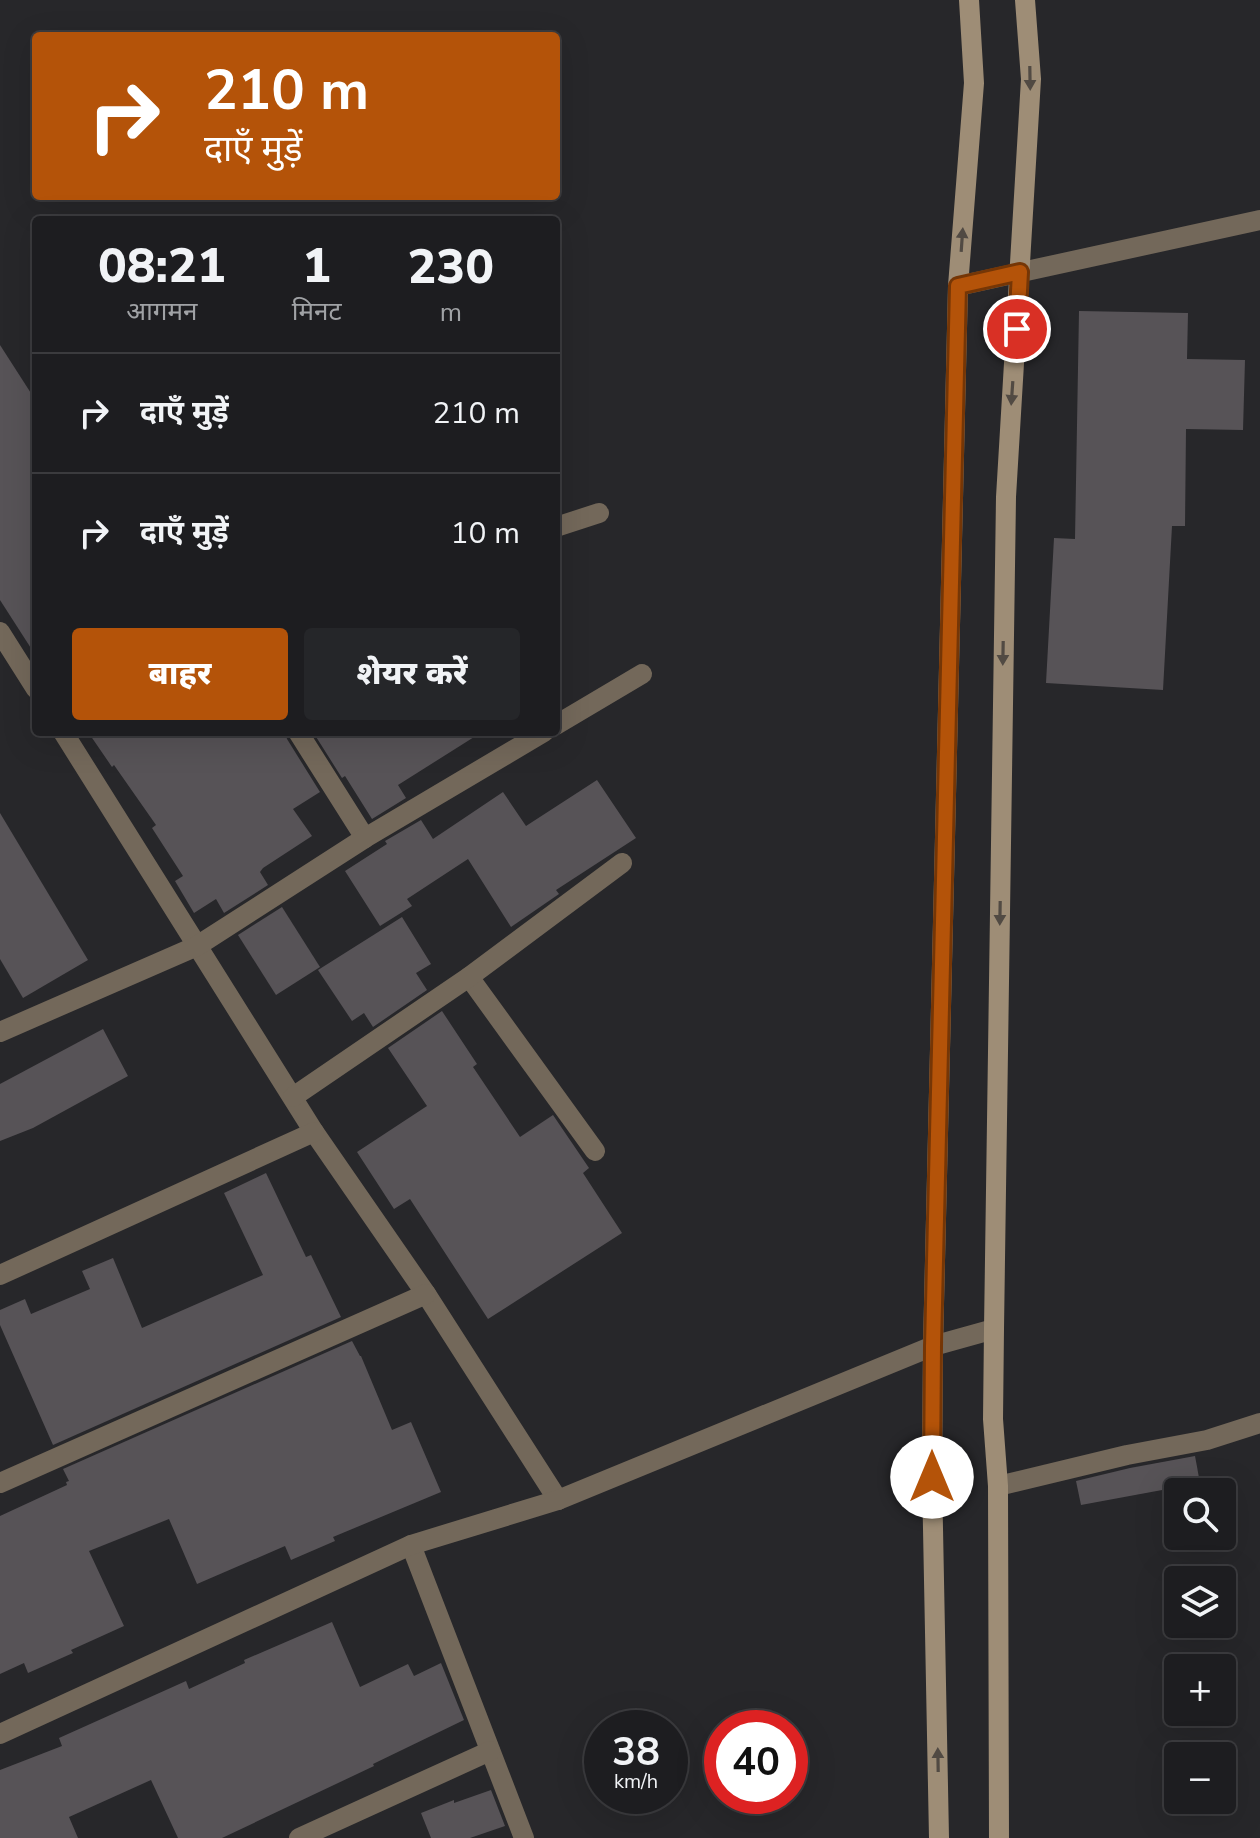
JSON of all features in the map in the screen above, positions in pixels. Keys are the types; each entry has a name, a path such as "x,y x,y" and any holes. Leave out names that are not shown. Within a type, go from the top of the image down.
{"street":[{"path":"939,1838 932,1477 933,1346 958,286 974,83 969,0"},
{"path":"999,1838 998,1486 993,1419 994,1329 1006,497 1031,79 1025,0"},
{"path":"958,286 1260,220"},
{"path":"560,526 599,513"},
{"path":"0,632 32,683"},
{"path":"560,723 642,674"},
{"path":"66,736 314,1132 426,1294 558,1500"},
{"path":"301,736 365,838"},
{"path":"0,1032 197,946 365,838 537,736"},
{"path":"293,1097 469,977 622,863"},
{"path":"469,977 595,1151"},
{"path":"0,1275 314,1132"},
{"path":"0,1483 426,1294"},
{"path":"0,1734 411,1545 558,1500 933,1346 994,1329"},
{"path":"998,1486 1127,1455 1207,1440 1260,1423"},
{"path":"411,1545 524,1838"},
{"path":"299,1838 490,1751"}],"building":[{"path":"1079,311 1188,313 1187,359 1245,360 1243,430 1186,429 1185,526 1172,526 1163,690 1046,683 1054,538 1075,539"},
{"path":"0,345 32,395 32,650 0,600"},
{"path":"91,736 286,736 320,792 293,809 312,836 263,868 260,872 268,885 224,913 216,899 194,913 175,881 183,876 152,828 156,825 114,765 112,767"},
{"path":"316,736 476,736 398,785 406,798 372,819 345,776 342,778"},
{"path":"597,780 636,838 556,890 559,894 511,927 468,859 407,899 412,906 380,926 345,871 387,844 385,841 421,820 433,839 503,792 526,826"},
{"path":"0,813 88,960 23,998 0,959"},
{"path":"282,907 320,967 276,995 238,935"},
{"path":"402,917 431,964 416,973 427,990 373,1027 364,1013 352,1021 318,970"},
{"path":"442,1011 477,1064 473,1067 520,1137 553,1115 589,1168 583,1173 622,1233 488,1319 410,1199 394,1209 357,1152 427,1106 388,1048"},
{"path":"103,1029 128,1076 33,1128 0,1141 0,1084"},
{"path":"266,1173 306,1257 311,1255 341,1317 53,1445 0,1325 0,1310 25,1299 31,1314 90,1289 82,1271 113,1258 142,1328 263,1275 224,1193"},
{"path":"352,1341 392,1430 411,1422 441,1492 333,1537 335,1541 291,1560 285,1546 197,1584 169,1519 89,1551 124,1626 28,1673 24,1663 0,1674 0,1516 67,1485 69,1481 63,1469"},
{"path":"1195,1456 1199,1478 1164,1478 1164,1490 1081,1505 1076,1481"},
{"path":"332,1622 360,1687 408,1664 414,1676 441,1663 464,1720 222,1838 178,1838 151,1780 69,1817 78,1838 0,1838 0,1770 62,1746 59,1738 186,1681 189,1689 245,1663 244,1660"},
{"path":"491,1790 505,1826 470,1838 431,1838 421,1813"}],"route":[{"path":"932,1477 958,286 1020,272 1017,329"}]}
